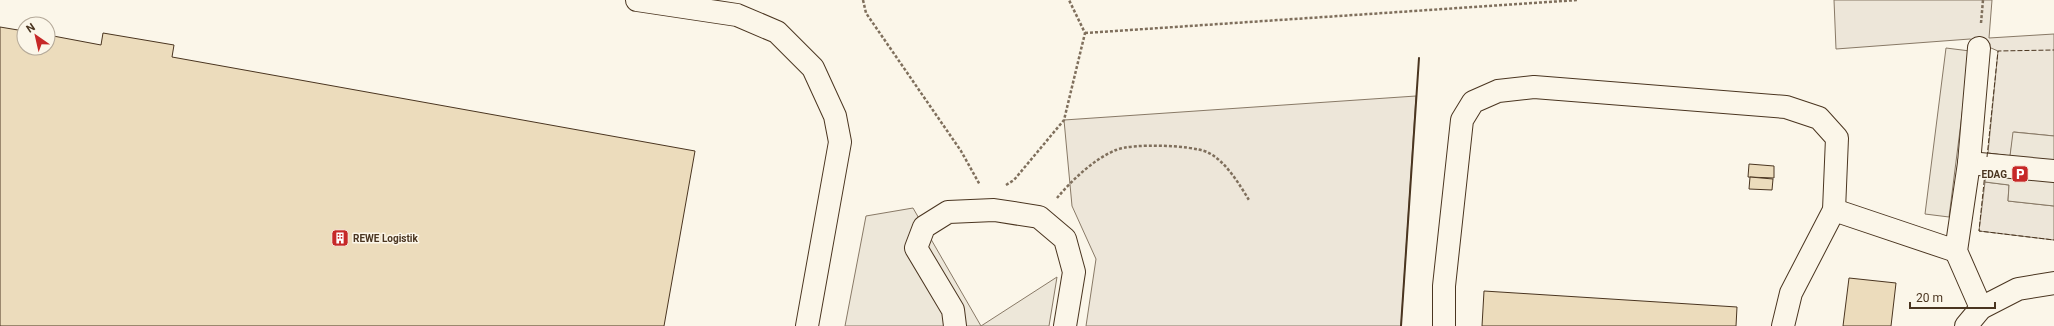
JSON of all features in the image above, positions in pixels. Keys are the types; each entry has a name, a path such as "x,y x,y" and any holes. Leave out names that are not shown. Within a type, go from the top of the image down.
{"street":[{"path":"638,0 737,14 777,32 813,68 835,116 840,142 807,326"},
{"path":"1979,48 1968,163 1956,252 1981,308"},
{"path":"1444,326 1444,286 1462,120 1473,102 1498,90 1534,87 1786,107 1819,118 1837,138 1834,210 1791,293 1783,326"},
{"path":"1968,163 2054,171"},
{"path":"955,326 953,310 916,248 924,227 948,212 991,203 1039,217 1065,239 1074,272 1064,326"},
{"path":"1834,210 1956,252"},
{"path":"1966,326 1981,308 2018,289 2054,283"}],"path":[{"path":"863,0 866,13 961,151 991,203 1014,180 1064,120 1085,33 1069,0"},
{"path":"1085,33 1578,0"},
{"path":"1039,217 1062,191 1092,165 1117,149 1147,146 1175,145 1208,152 1231,172 1249,200"}],"shaded area":[{"path":"1834,0 1992,0 1989,38 2054,34 2054,136 2014,132 2010,156 1988,153 1998,51 1970,39 1836,49"},
{"path":"1946,48 1970,51 1949,217 1925,214"},
{"path":"1416,96 1401,326 1086,326 1096,259 1072,206 1064,120"},
{"name":"EDAG","path":"2013,132 2054,136 2054,206 2008,201 2009,185 1985,182 1988,153 2010,156"},
{"path":"1985,182 2009,185 2008,201 2054,206 2054,240 1979,231"},
{"path":"913,208 981,326 845,326 866,216"},
{"path":"1057,277 1049,326 981,326"}],"building":[{"name":"REWE Logistik","path":"0,27 16,30 16,56 56,56 56,37 101,45 103,33 174,45 172,57 695,151 664,326 0,326"},
{"path":"1749,164 1774,166 1774,178 1748,177"},
{"path":"1750,177 1773,179 1772,190 1749,189"},
{"path":"1849,278 1896,283 1891,326 1843,326"},
{"path":"1484,291 1737,307 1736,326 1482,326"}],"fence":[{"path":"1987,157 1998,51 2054,50"},
{"path":"1985,173 1979,231 2054,240"}],"wall":[{"path":"1401,326 1419,58"}],"place":[{"name":"EDAG","path":"2020,174"},
{"name":"REWE Logistik","path":"340,238"}]}
